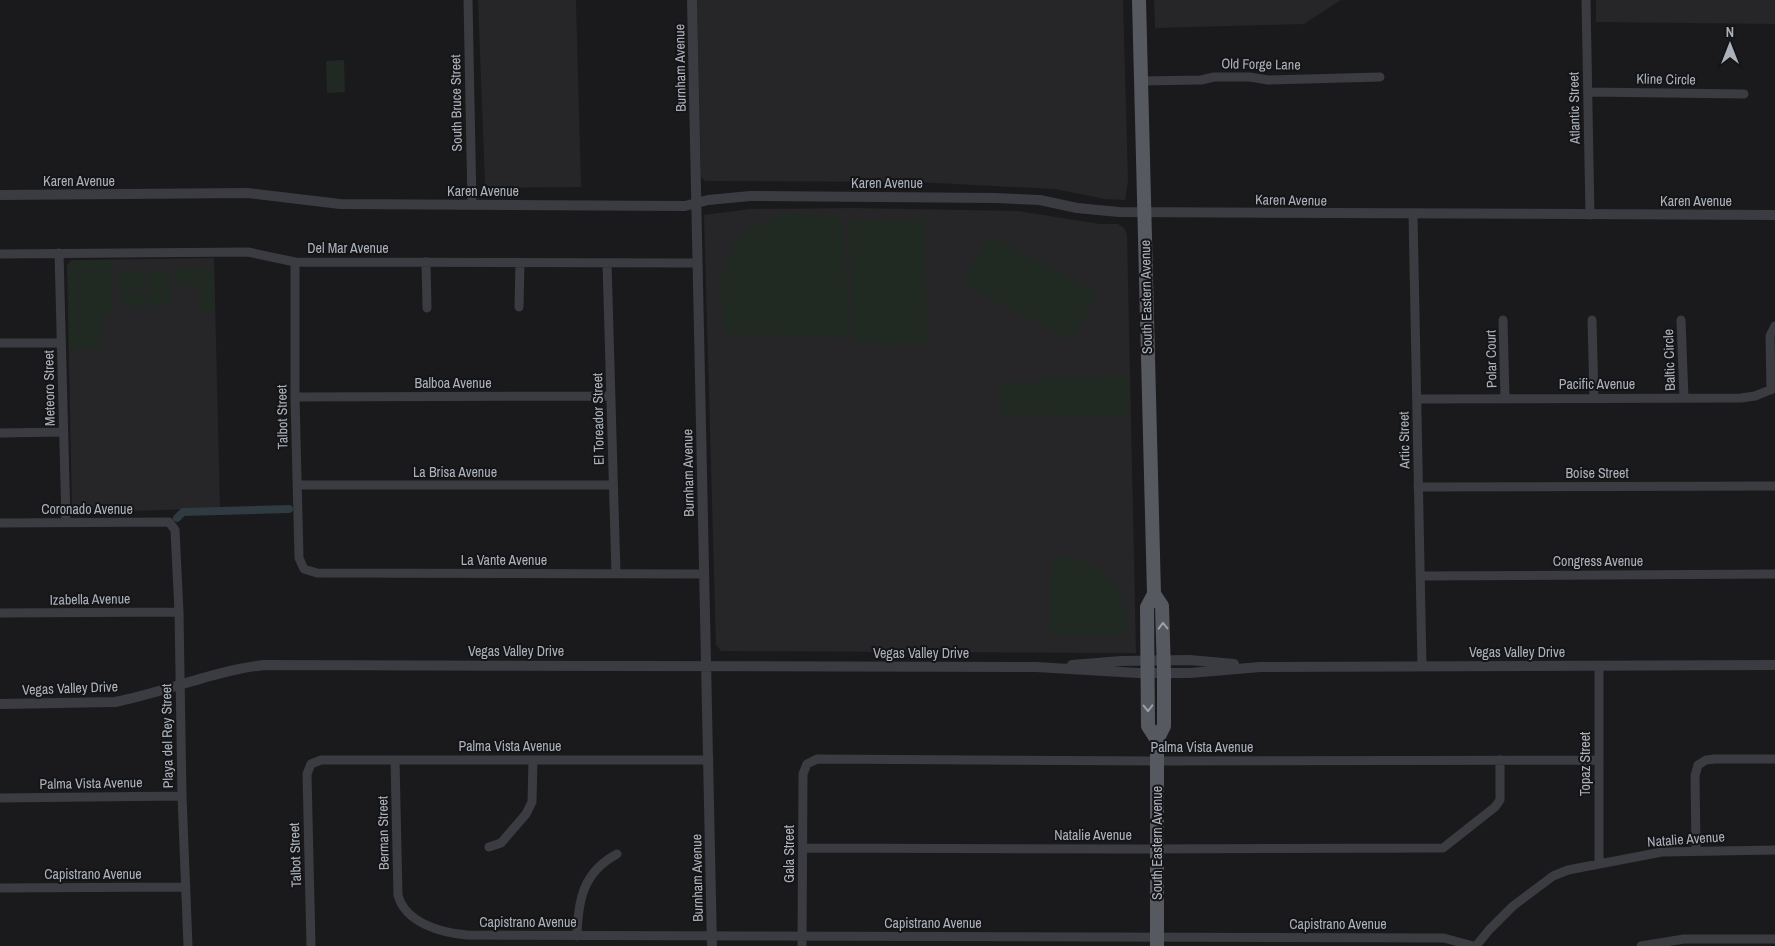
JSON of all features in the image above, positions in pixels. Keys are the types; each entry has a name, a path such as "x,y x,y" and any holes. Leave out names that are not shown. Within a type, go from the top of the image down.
{"main road":[{"name":"South Eastern Avenue","path":"1139,0 1154,594 1147,607 1148,726 1157,740"},
{"name":"South Eastern Avenue","path":"1154,594 1162,606 1164,666 1164,726 1157,740 1157,942"}],"street":[{"name":"South Bruce Street","path":"468,0 472,204"},
{"name":"Burnham Avenue","path":"692,0 697,203 696,263 712,941"},
{"name":"Atlantic Street","path":"1586,0 1590,215"},
{"name":"Old Forge Lane","path":"1141,81 1201,80 1214,77 1250,77 1268,80 1380,77"},
{"name":"Kline Circle","path":"1588,92 1744,94"},
{"name":"Karen Avenue","path":"0,195 247,193 340,204 685,206 708,200 750,196 995,198 1040,200 1077,208 1119,212 1775,215"},
{"name":"Artic Street","path":"1412,214 1422,666"},
{"name":"Del Mar Avenue","path":"0,254 248,252 295,262 696,263"},
{"name":"Meteoro Street","path":"59,253 66,522"},
{"name":"Talbot Street","path":"295,262 295,397 299,558 304,569"},
{"path":"426,262 427,308"},
{"path":"519,307 520,263"},
{"name":"El Toreador Street","path":"607,263 616,574"},
{"name":"Polar Court","path":"1504,320 1505,398"},
{"path":"1592,320 1594,398"},
{"name":"Baltic Circle","path":"1681,320 1684,398"},
{"path":"1773,389 1770,336 1775,326"},
{"path":"0,343 62,343"},
{"name":"Pacific Avenue","path":"1416,399 1741,398 1755,396 1773,389"},
{"name":"Balboa Avenue","path":"295,397 611,396"},
{"path":"0,433 64,432"},
{"name":"La Brisa Avenue","path":"298,485 613,485"},
{"name":"Boise Street","path":"1418,487 1775,486"},
{"name":"Coronado Avenue","path":"0,523 168,522 173,526"},
{"name":"Playa del Rey Street","path":"173,526 176,536 179,612 182,796 188,946"},
{"name":"La Vante Avenue","path":"304,569 317,573 704,574"},
{"name":"Congress Avenue","path":"1420,576 1775,574"},
{"name":"Izabella Avenue","path":"0,613 179,612"},
{"name":"Vegas Valley Drive","path":"0,704 115,702 133,699 222,672 264,665 1036,668 1121,673 1189,660 1260,667 1775,665"},
{"name":"Topaz Street","path":"1599,666 1599,863"},
{"name":"Palma Vista Avenue","path":"807,764 816,759 1157,761 1599,760"},
{"path":"1696,850 1695,776 1698,765 1706,760 1716,759 1775,759"},
{"name":"Palma Vista Avenue","path":"311,764 321,760 709,760"},
{"name":"Berman Street","path":"395,760 398,895 400,904"},
{"path":"489,847 501,843 526,814 532,802 533,760"},
{"name":"Natalie Avenue","path":"803,848 1157,850 1443,848 1495,807 1500,800 1500,760"},
{"name":"Talbot Street","path":"311,764 307,774 311,946"},
{"name":"Gala Street","path":"802,941 803,774 807,764"},
{"name":"Palma Vista Avenue","path":"0,798 182,796"},
{"name":"Natalie Avenue","path":"1474,946 1512,906 1552,876 1568,870 1662,852 1775,850"},
{"path":"577,936 578,912 584,887 590,876 605,860 617,854"},
{"name":"Capistrano Avenue","path":"0,888 186,887"},
{"name":"Capistrano Avenue","path":"400,904 414,918 434,928 452,934 467,935 577,936 712,941 1157,942 1444,938 1474,946"},
{"path":"1641,946 1684,942 1773,941"}],"shaded area":[{"path":"478,0 576,0 581,187 491,188 485,184"},
{"path":"697,0 1123,0 1128,181 1125,200 1105,199 1055,189 916,182 705,181 701,177"},
{"path":"1154,0 1341,0 1304,24 1155,28"},
{"path":"1596,0 1775,0 1775,24 1596,22"},
{"path":"344,60 345,92 327,93 326,61"},
{"path":"854,208 1018,211 1100,224 1118,224 1124,228 1127,234 1136,653 721,651 716,645 704,215 750,209"},
{"path":"783,213 842,217 851,332 843,338 724,334 720,280 739,235"},
{"path":"848,219 897,221 924,219 928,341 926,344 885,345 854,342"},
{"path":"989,236 1098,292 1072,341 963,284"},
{"path":"214,258 220,508 74,513 72,511 67,265 71,260"},
{"path":"112,260 112,315 102,316 102,349 69,349 68,265 72,261"},
{"path":"213,267 214,312 200,313 199,286 176,286 174,268"},
{"path":"119,271 144,271 144,288 119,288"},
{"path":"146,271 170,271 170,287 146,288"},
{"path":"171,289 171,306 146,306 146,290"},
{"path":"119,290 144,290 144,306 119,306"},
{"path":"1129,376 1128,417 1000,415 1000,382 1039,383 1039,377"},
{"path":"1051,556 1085,562 1109,577 1123,601 1127,635 1053,635 1050,631"}],"waterway":[{"path":"177,518 183,512 289,509"}]}
